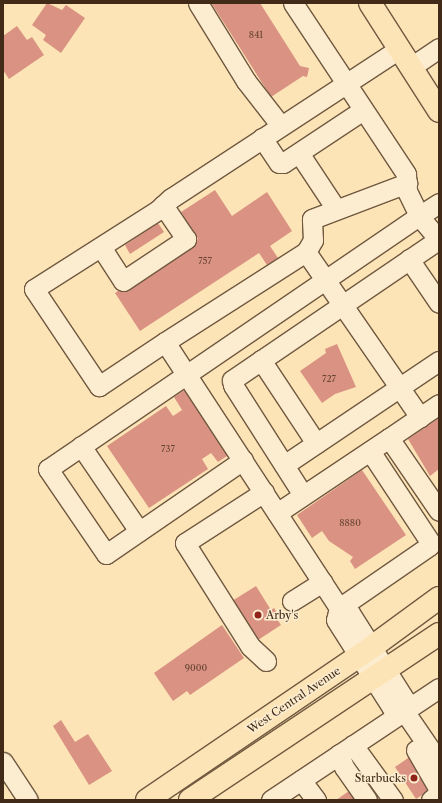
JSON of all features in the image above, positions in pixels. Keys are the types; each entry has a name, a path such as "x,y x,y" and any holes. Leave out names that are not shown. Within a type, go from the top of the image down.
{"main road":[{"path":"370,3 439,111"},
{"name":"West Central Avenue","path":"147,800 365,652 439,598"},
{"path":"190,800 439,634"},
{"path":"169,800 196,782 191,770"}],"street":[{"path":"198,3 246,81 281,126"},
{"path":"293,3 406,174 412,205 439,240 236,377 233,385 303,495"},
{"path":"411,67 439,48"},
{"path":"399,49 34,289 99,386 306,252 313,240 312,219 407,183"},
{"path":"262,138 279,163 299,153 363,110"},
{"path":"299,153 336,209"},
{"path":"243,460 106,554 48,469 185,373 439,203"},
{"path":"100,247 123,281 130,277 186,239 163,205"},
{"path":"306,252 420,417"},
{"path":"409,259 439,303"},
{"path":"165,342 339,608 350,613 365,652 378,674 392,708 408,717 439,762"},
{"path":"261,360 316,443"},
{"path":"284,465 439,361"},
{"path":"277,513 439,404"},
{"path":"389,438 439,511"},
{"path":"81,446 139,531"},
{"path":"339,608 429,546 430,542 370,451"},
{"path":"264,492 185,543 250,646 266,661"},
{"path":"292,601 322,582"},
{"path":"270,800 408,717 439,688"},
{"path":"408,717 412,743 438,788 436,795 431,800"},
{"path":"345,754 344,767 366,800"},
{"path":"345,754 376,800"},
{"path":"345,754 392,800"},
{"path":"3,762 28,800"},
{"path":"301,780 316,800"}],"building":[{"path":"47,3 62,10 66,5 85,18 61,53 43,40 46,35 32,25"},
{"path":"260,3 300,66 309,68 307,77 303,76 271,97 212,4"},
{"path":"17,26 27,40 32,37 44,55 9,79 3,70 3,36"},
{"path":"215,190 232,216 267,192 292,231 270,246 278,258 267,265 259,253 140,331 115,293 198,239 181,212"},
{"path":"158,223 164,232 130,254 125,245"},
{"path":"337,344 356,387 335,394 322,403 300,371 326,353 325,349"},
{"path":"186,389 230,454 218,462 211,453 202,459 208,469 149,508 107,446 166,406 173,416 182,410 174,397"},
{"path":"439,418 439,469 430,476 408,439"},
{"path":"362,470 406,535 355,569 350,561 353,557 329,541 322,531 312,538 297,515"},
{"path":"256,586 271,610 274,608 278,614 275,616 281,625 258,640 232,601"},
{"path":"222,625 244,658 190,695 187,691 173,701 154,673"},
{"path":"61,720 75,742 88,734 112,771 89,785 53,726"},
{"name":"Starbucks","path":"411,756 433,788 416,799 395,767"},
{"path":"352,789 360,800 336,800"}],"place":[{"name":"Arby's","path":"258,615"},
{"name":"Starbucks","path":"414,778"}]}
